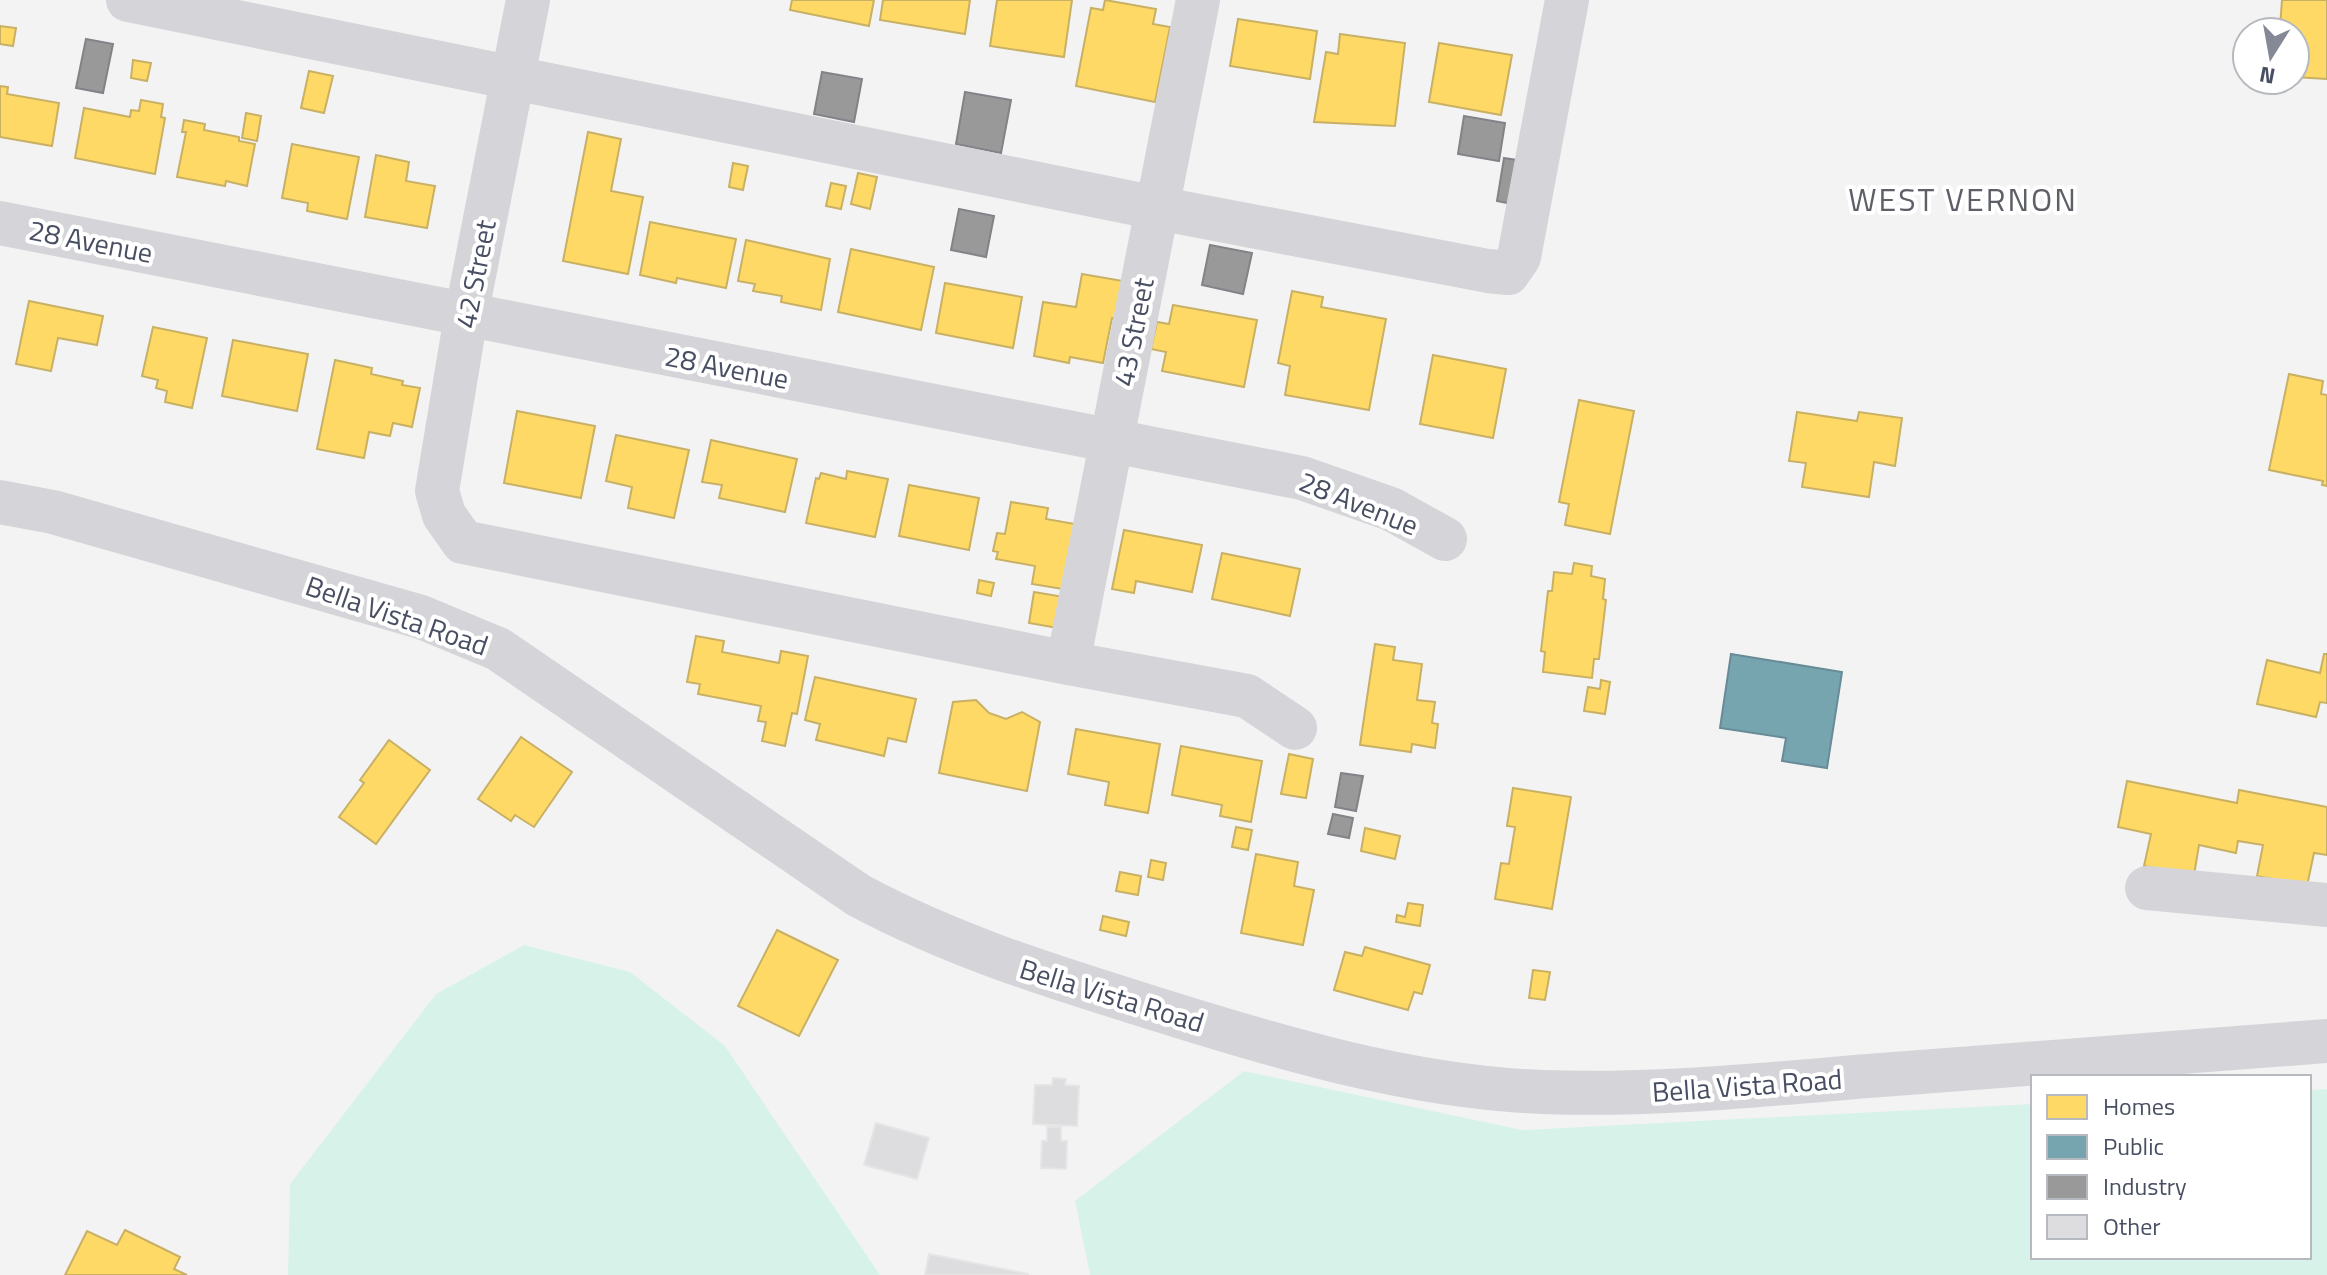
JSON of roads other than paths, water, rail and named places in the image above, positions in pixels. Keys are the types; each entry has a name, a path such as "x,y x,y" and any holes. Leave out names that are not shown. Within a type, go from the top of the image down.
{"street":[{"path":"128,0 1157,208 1508,273 1519,257 1567,0"},
{"name":"42 Street","path":"528,0 466,316 437,491 444,515 463,542 1068,663"},
{"name":"43 Street","path":"1068,663 1198,0"},
{"name":"28 Avenue","path":"0,223 1302,478 1391,509 1445,539"},
{"path":"0,483 53,512"},
{"name":"Bella Vista Road","path":"0,502 53,512 421,617 498,649 858,895 938,935 1012,964 1250,1039 1371,1069 1474,1086 1543,1092 1661,1092 2327,1041"},
{"path":"1068,663 1247,696 1295,728"},
{"path":"2147,888 2327,905"}],"district":[{"name":"WEST VERNON","path":"1963,199"}]}
